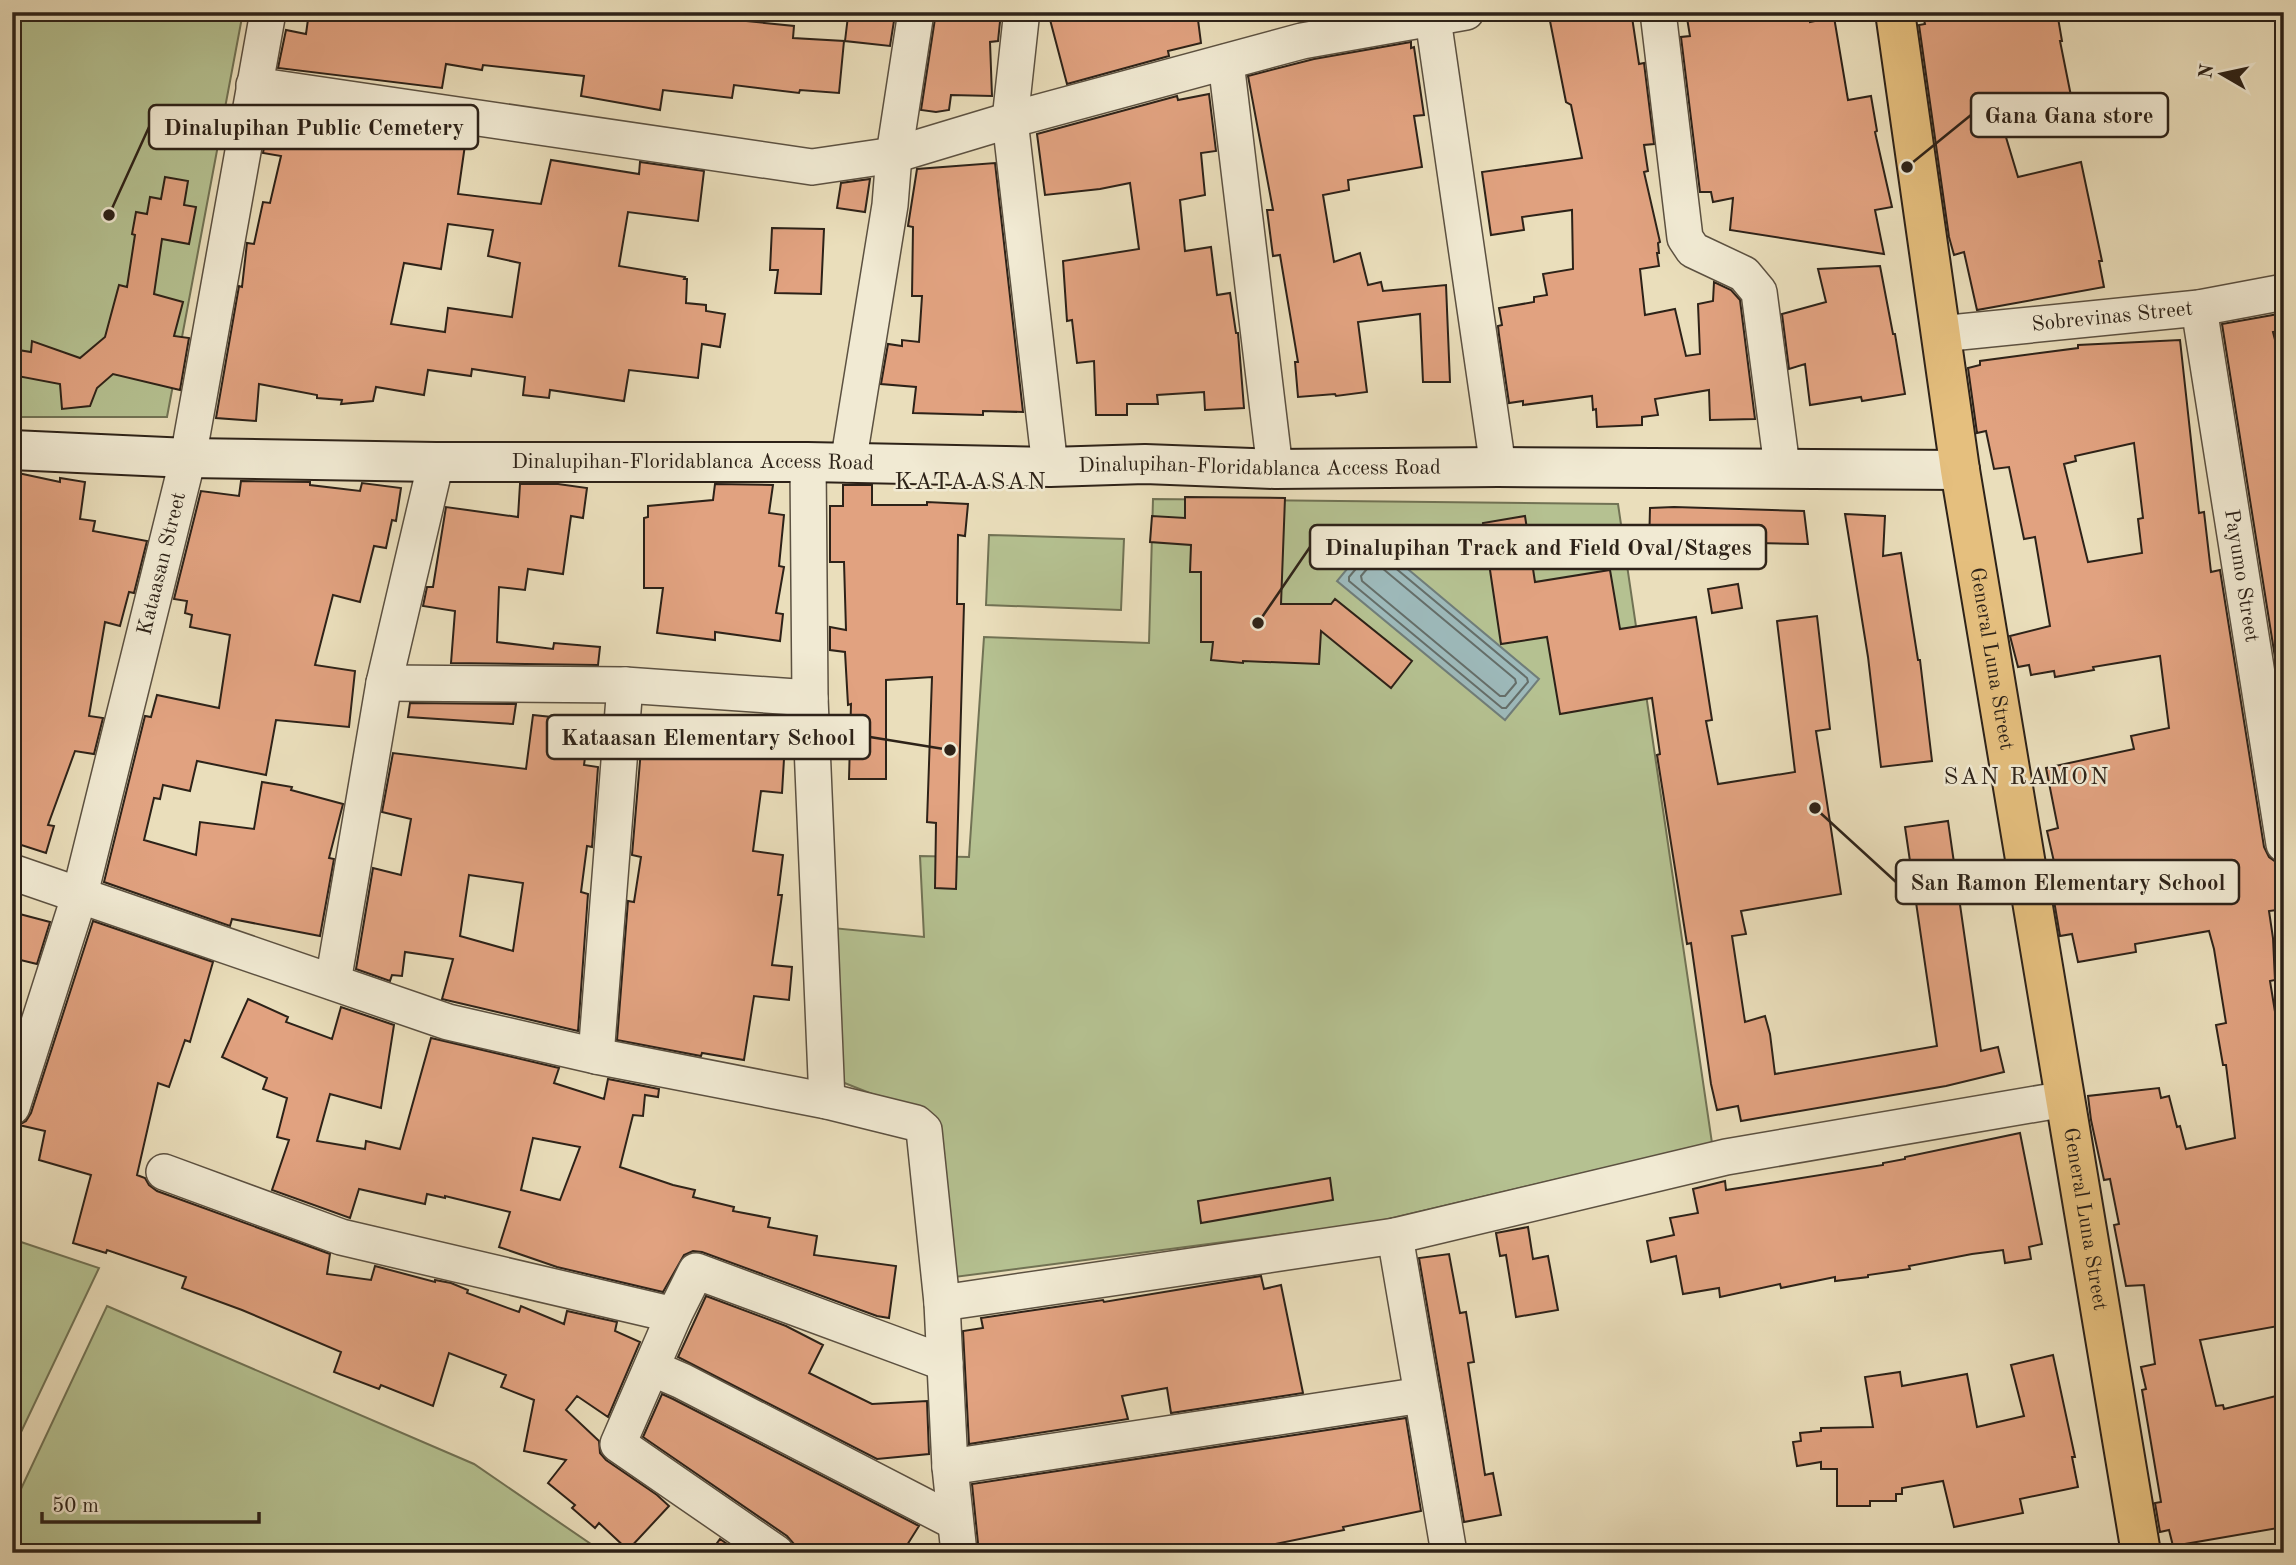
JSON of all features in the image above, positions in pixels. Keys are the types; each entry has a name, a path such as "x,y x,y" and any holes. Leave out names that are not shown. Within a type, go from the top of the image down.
{"main road":[{"name":"General Luna Street","path":"1895,12 1960,470 2141,1553"},
{"name":"Dinalupihan-Floridablanca Access Road","path":"12,450 188,458 436,462 1050,467 1145,464 1275,470 1782,467 1960,470"}],"street":[{"name":"Kataasan Street","path":"12,1107 80,894 188,458 268,12"},
{"path":"848,464 890,205 894,155 916,12"},
{"path":"1023,12 1010,120 1050,467"},
{"path":"1658,12 1685,238 1693,250 1744,274 1759,292 1782,467"},
{"path":"254,85 812,167 894,155 1010,120 1302,41 1450,16 1499,467"},
{"path":"1226,62 1275,470"},
{"name":"Sobrevinas Street","path":"1940,334 2199,308 2284,292"},
{"name":"Payumo Street","path":"2199,308 2284,844"},
{"path":"333,982 384,682 436,462"},
{"path":"808,463 810,698 827,1101"},
{"path":"384,682 625,685 810,698"},
{"path":"596,1056 625,685"},
{"path":"12,872 448,1023 596,1056 827,1101 916,1123 925,1130 942,1303 950,1468 957,1537"},
{"path":"942,1303 1395,1236 1726,1157 2065,1099"},
{"path":"164,1172 341,1237 674,1315"},
{"path":"1395,1236 1422,1395 1441,1552"},
{"path":"776,1553 618,1444 696,1271 945,1363"},
{"path":"652,1368 682,1381 957,1537"},
{"path":"950,1468 1422,1395"}],"green space":[{"path":"12,12 243,12 167,417 12,417"},
{"path":"1153,499 1618,504 1712,1143 1371,1223 947,1278 920,1113 837,1080 833,928 924,937 920,856 969,857 984,637 1149,643"},
{"path":"989,535 1124,539 1121,610 986,605"},
{"path":"12,1239 99,1268 12,1451"},
{"path":"107,1306 474,1464 604,1553 12,1553 12,1508"}],"water":[{"path":"1372,539 1539,679 1505,720 1337,581"}],"building":[{"path":"309,12 581,12 610,16 610,12 738,12 737,20 794,26 793,38 844,41 839,93 800,90 799,93 734,85 732,98 663,90 660,110 581,96 584,76 483,65 482,70 446,64 442,88 278,68 286,30 306,34"},
{"path":"936,12 1001,12 998,41 990,42 992,96 951,95 949,110 921,110"},
{"path":"1048,12 1197,12 1201,43 1168,51 1169,56 1067,84"},
{"path":"1567,12 1628,12 1629,17 1632,17 1639,64 1644,63 1654,144 1644,145 1648,171 1644,172 1660,242 1657,253 1659,266 1640,269 1645,315 1675,309 1686,356 1700,354 1698,304 1713,301 1714,282 1731,290 1740,300 1755,419 1710,420 1709,390 1655,399 1658,415 1642,417 1642,425 1597,427 1592,396 1523,405 1523,401 1509,403 1498,326 1502,325 1499,308 1534,302 1534,297 1547,295 1543,274 1573,269 1572,210 1522,217 1524,230 1491,235 1482,172 1582,158 1571,105 1566,102 1549,16"},
{"path":"1686,12 1809,12 1810,22 1834,17 1848,100 1871,96 1875,132 1892,207 1875,210 1884,254 1730,230 1733,198 1713,202 1711,192 1700,192 1681,37 1690,36"},
{"path":"1922,12 2057,12 2071,96 2007,106 2011,122 2002,124 2018,177 2081,162 2102,261 2099,261 2104,287 1977,310 1964,252 1954,255 1949,237 1919,25 1925,24"},
{"path":"848,16 894,21 890,46 845,41"},
{"path":"1411,42 1424,115 1414,116 1422,167 1348,180 1349,190 1323,195 1334,262 1360,253 1368,285 1381,282 1383,291 1446,285 1450,382 1423,382 1420,314 1358,322 1367,392 1298,397 1295,362 1298,362 1280,255 1273,256 1267,210 1273,210 1248,76 1314,59"},
{"path":"1209,94 1216,151 1201,153 1205,195 1180,200 1185,251 1211,247 1217,295 1230,293 1238,333 1244,408 1205,410 1204,392 1157,395 1158,404 1127,404 1127,415 1096,415 1094,361 1077,363 1072,320 1067,321 1063,261 1139,249 1130,183 1045,195 1037,134 1177,96 1178,100"},
{"path":"271,108 466,138 458,194 541,204 551,160 639,174 640,162 704,171 698,221 628,212 619,266 685,277 686,303 706,305 706,311 725,314 720,347 702,344 698,378 629,370 624,401 550,390 549,398 523,395 525,377 472,369 471,376 428,370 424,395 376,387 373,401 341,404 342,400 317,398 317,395 259,384 256,421 216,418 239,286 242,287 247,243 254,244 263,202 270,203 281,156 263,153","holes":["448,224 493,230 488,256 520,263 512,317 448,308 445,332 391,324 404,263 441,269"]},
{"path":"995,163 1023,412 983,411 983,415 913,413 916,387 881,384 888,344 902,346 902,340 919,342 922,296 912,296 913,227 908,226 917,169"},
{"path":"165,177 188,181 184,205 196,207 189,244 162,239 154,294 183,302 174,336 189,338 180,390 113,374 97,388 90,406 62,409 60,384 12,375 12,349 31,352 32,341 80,358 105,337 119,285 127,287 136,212 147,214 150,197 161,199"},
{"path":"870,179 865,212 837,208 841,183"},
{"path":"772,228 824,229 821,294 775,293 778,270 770,270"},
{"path":"1880,266 1905,394 1810,405 1805,364 1789,369 1782,314 1826,302 1818,269"},
{"path":"2284,313 2284,330 2273,332 2284,375 2284,714 2222,324"},
{"path":"2180,340 2199,513 2204,512 2211,572 2220,570 2264,847 2269,857 2284,864 2284,909 2269,911 2275,980 2270,981 2284,1067 2284,1325 2200,1340 2216,1406 2223,1405 2224,1409 2284,1394 2284,1527 2173,1546 2169,1530 2160,1532 2155,1503 2161,1502 2142,1390 2146,1389 2141,1367 2155,1364 2144,1285 2126,1286 2114,1225 2119,1224 2110,1179 2104,1180 2088,1096 2159,1088 2161,1098 2169,1096 2186,1149 2235,1138 2226,1065 2223,1065 2216,1025 2226,1023 2214,949 2209,931 2135,944 2136,952 2078,962 2072,934 2060,936 2050,877 2057,875 2047,831 2058,828 2046,768 2134,749 2131,736 2169,728 2160,656 2093,667 2094,670 2055,677 2054,671 2031,675 2029,665 2018,667 2010,636 2050,626 2035,537 2024,539 2009,467 1994,469 1986,431 1977,433 1968,368 1980,365 1980,361 2078,348 2078,345","holes":["2134,443 2143,518 2138,519 2142,553 2088,562 2064,464 2076,461 2075,456"]},
{"path":"18,473 60,482 60,478 85,482 80,519 95,521 93,531 147,541 134,593 129,592 120,626 105,622 89,716 103,718 94,754 75,751 48,825 54,826 46,853 12,842 12,642 20,596 12,594 12,505"},
{"path":"241,481 310,482 310,485 360,491 362,483 401,488 396,521 392,520 386,548 374,546 360,602 333,595 315,665 355,671 349,727 276,720 266,775 197,761 190,791 163,785 160,799 154,798 144,840 196,855 200,822 254,829 262,782 292,787 291,790 343,804 329,858 334,859 320,936 232,919 230,926 104,882 145,716 151,717 157,695 219,708 230,635 190,627 192,615 185,613 187,601 174,599 201,491 239,496"},
{"path":"520,484 558,484 587,488 583,518 571,516 563,574 528,569 525,590 499,587 497,642 553,649 554,643 600,647 598,665 451,663 455,611 423,606 427,587 433,587 446,507 518,517"},
{"path":"715,484 773,485 769,513 784,515 779,566 784,567 776,613 783,614 780,641 715,632 715,640 657,633 663,588 644,588 644,518 648,517 648,506 713,500"},
{"path":"843,485 872,485 872,505 927,505 927,502 968,504 965,536 958,535 957,604 964,604 956,889 935,888 936,823 927,822 932,677 886,680 886,779 849,779 851,704 848,705 845,652 830,650 830,627 846,630 844,562 830,562 830,506 843,506"},
{"path":"1185,497 1285,498 1281,604 1331,604 1335,599 1412,661 1391,688 1321,631 1319,664 1211,660 1213,642 1201,642 1201,572 1190,572 1191,545 1150,542 1152,516 1185,518"},
{"path":"1650,508 1804,511 1808,544 1756,543 1756,550 1649,547"},
{"path":"1845,514 1885,516 1883,556 1901,553 1920,660 1932,761 1881,767 1868,657"},
{"path":"1525,516 1535,582 1610,570 1620,629 1696,617 1712,720 1706,721 1718,784 1795,772 1777,621 1817,616 1830,729 1816,731 1841,894 1741,911 1746,934 1732,936 1745,1022 1765,1016 1775,1074 1937,1046 1905,827 1948,821 1981,1051 1998,1047 2004,1072 1946,1086 1741,1121 1738,1106 1717,1110 1691,943 1687,944 1657,755 1660,754 1652,698 1560,714 1547,637 1501,644 1483,523"},
{"path":"1738,584 1742,608 1712,613 1708,589"},
{"path":"410,703 516,704 513,724 408,717"},
{"path":"533,715 590,721 584,765 598,767 592,847 587,846 581,892 588,894 578,1031 442,999 453,959 405,952 402,976 392,975 390,981 356,969 373,868 401,875 411,819 382,812 393,753 526,769","holes":["469,875 523,883 513,951 460,936"]},
{"path":"760,715 784,716 780,741 785,742 782,793 761,791 753,851 783,855 778,895 782,895 772,965 792,967 789,1000 754,996 744,1060 702,1053 701,1056 617,1040 628,901 634,902 641,857 632,855 643,726 692,732 694,717 759,725"},
{"path":"12,912 50,922 37,964 12,958"},
{"path":"93,921 213,962 190,1042 185,1040 169,1087 158,1083 137,1175 145,1178 149,1185 157,1191 330,1254 327,1274 371,1280 375,1266 435,1282 451,1283 468,1290 467,1293 519,1312 521,1306 564,1324 567,1311 617,1322 615,1331 640,1342 608,1417 577,1396 566,1410 599,1441 600,1453 606,1460 669,1506 628,1550 599,1523 595,1528 572,1508 575,1505 548,1483 566,1460 524,1451 534,1400 501,1387 506,1375 449,1353 433,1406 381,1385 379,1389 334,1372 341,1352 182,1288 186,1277 107,1250 106,1253 73,1243 91,1175 39,1160 45,1131 19,1125 26,1121 31,1113"},
{"path":"248,999 288,1017 286,1022 332,1039 341,1007 394,1025 381,1108 330,1094 317,1141 365,1149 366,1141 400,1149 431,1038 559,1068 554,1083 604,1099 608,1079 659,1089 658,1097 645,1095 643,1116 633,1115 620,1167 695,1190 693,1197 734,1207 733,1211 770,1218 768,1227 817,1236 814,1255 896,1266 889,1318 877,1316 702,1252 693,1251 684,1255 663,1292 557,1267 499,1247 510,1212 445,1196 427,1194 425,1204 359,1189 350,1218 272,1190 289,1140 277,1137 287,1098 263,1089 267,1078 222,1057","holes":["533,1138 580,1147 560,1200 521,1190"]},
{"path":"2020,1133 2042,1244 2029,1247 2031,1259 2005,1263 2003,1250 1909,1266 1910,1269 1868,1277 1835,1281 1835,1277 1781,1288 1780,1284 1720,1297 1719,1288 1683,1294 1676,1256 1651,1262 1647,1241 1674,1235 1670,1218 1698,1213 1693,1189 1725,1181 1726,1190 1883,1165 1905,1157"},
{"path":"1330,1178 1333,1200 1201,1223 1198,1201"},
{"path":"1528,1227 1533,1259 1548,1256 1558,1310 1516,1317 1506,1255 1500,1256 1496,1233"},
{"path":"1449,1254 1460,1313 1466,1312 1474,1362 1468,1363 1485,1475 1493,1473 1501,1515 1464,1522 1419,1258"},
{"path":"1261,1276 1264,1289 1281,1285 1303,1393 1171,1413 1167,1388 1122,1396 1128,1419 969,1444 963,1331 983,1328 981,1318 1103,1300 1104,1302"},
{"path":"706,1296 786,1326 823,1345 809,1373 872,1404 927,1401 929,1454 877,1459 678,1357"},
{"path":"2053,1355 2075,1457 2072,1457 2078,1487 2020,1499 2023,1513 1954,1527 1943,1481 1902,1488 1902,1494 1896,1494 1896,1501 1870,1501 1870,1506 1837,1506 1837,1469 1821,1469 1821,1462 1797,1466 1793,1442 1801,1441 1800,1433 1821,1431 1821,1428 1873,1427 1865,1377 1900,1372 1902,1386 1967,1374 1977,1427 2024,1416 2011,1365"},
{"path":"662,1394 919,1526 902,1553 796,1553 794,1544 787,1536 643,1437"},
{"path":"1406,1418 1421,1511 1343,1527 1344,1530 1275,1544 1275,1547 1248,1553 979,1553 972,1484"},
{"path":"720,1539 740,1553 710,1553"}],"place":[{"name":"Gana Gana store","path":"1907,167"},
{"name":"Dinalupihan Public Cemetery","path":"109,215"},
{"name":"Dinalupihan Track and Field Oval/Stages","path":"1258,623"},
{"name":"Kataasan Elementary School","path":"950,750"},
{"name":"San Ramon Elementary School","path":"1815,808"}],"district":[{"name":"KATAASAN","path":"971,483"},
{"name":"SAN RAMON","path":"2027,778"}]}
